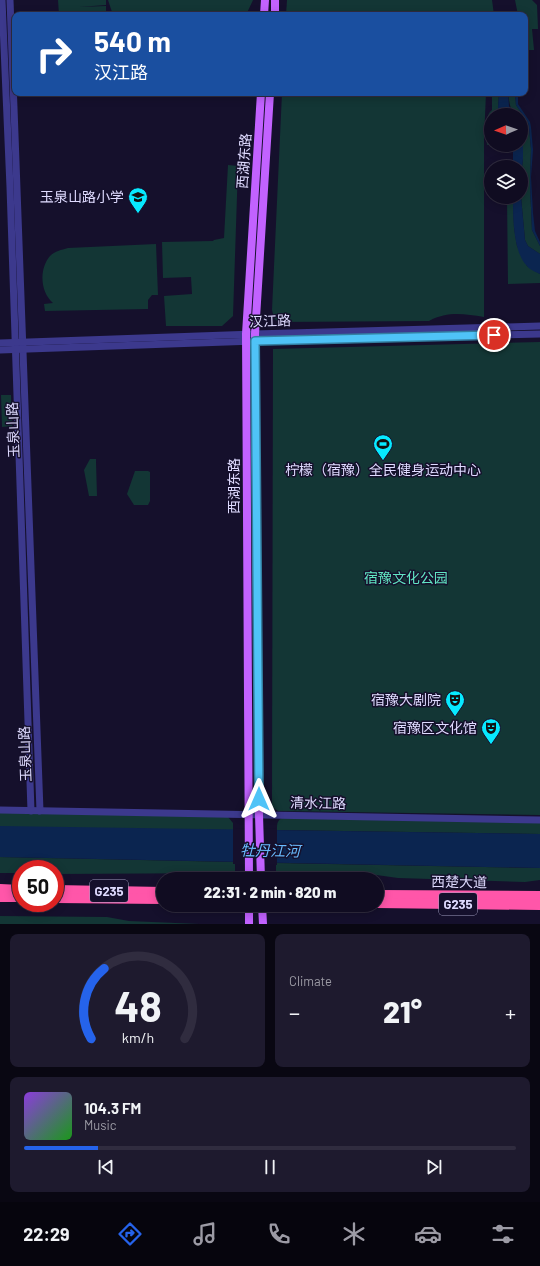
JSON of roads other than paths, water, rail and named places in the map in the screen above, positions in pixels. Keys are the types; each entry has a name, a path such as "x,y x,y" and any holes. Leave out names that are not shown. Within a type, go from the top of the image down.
{"highway":[{"path":"0,890 12,890"},
{"name":"G235","path":"64,890 156,892"},
{"name":"西楚大道","path":"384,895 540,896"},
{"path":"0,897 12,897"},
{"name":"G235","path":"64,898 156,899"},
{"name":"西楚大道","path":"384,903 540,905"}],"main road":[{"path":"264,12 265,0"},
{"path":"275,0 275,12"},
{"name":"西湖东路","path":"249,872 246,338 262,96"},
{"name":"西湖东路","path":"261,872 259,819 255,337 270,96"},
{"path":"249,912 249,924"},
{"path":"262,912 263,924"}],"street":[{"name":"玉泉山路","path":"2,0 31,811"},
{"name":"玉泉山路","path":"10,0 12,53"},
{"name":"玉泉山路","path":"14,96 40,811"},
{"name":"汉江路","path":"0,343 23,346 540,326"},
{"name":"汉江路","path":"255,337 540,334"},
{"name":"汉江路","path":"0,350 15,346"},
{"name":"清水江路","path":"0,810 248,819 540,820"}],"water":[{"path":"499,96 508,96 510,108 498,108"},
{"path":"515,96 518,96 518,104 521,108 518,108 516,105"},
{"path":"528,119 531,127 533,150 531,177 533,213 535,231 540,242 540,246 532,230 530,185 531,149"},
{"path":"513,152 523,152 523,160 513,160"},
{"path":"513,204 522,204 525,240 528,246 540,254 540,274 533,271 522,260 516,243"},
{"name":"牡丹江河","path":"0,826 540,834 540,868 0,857"}],"place":[{"name":"玉泉山路小学","path":"138,214"},
{"name":"柠檬（宿豫）全民健身运动中心","path":"383,461"},
{"name":"宿豫大剧院","path":"455,717"},
{"name":"宿豫区文化馆","path":"491,745"}],"park label":[{"name":"宿豫文化公园","path":"406,578"}]}
